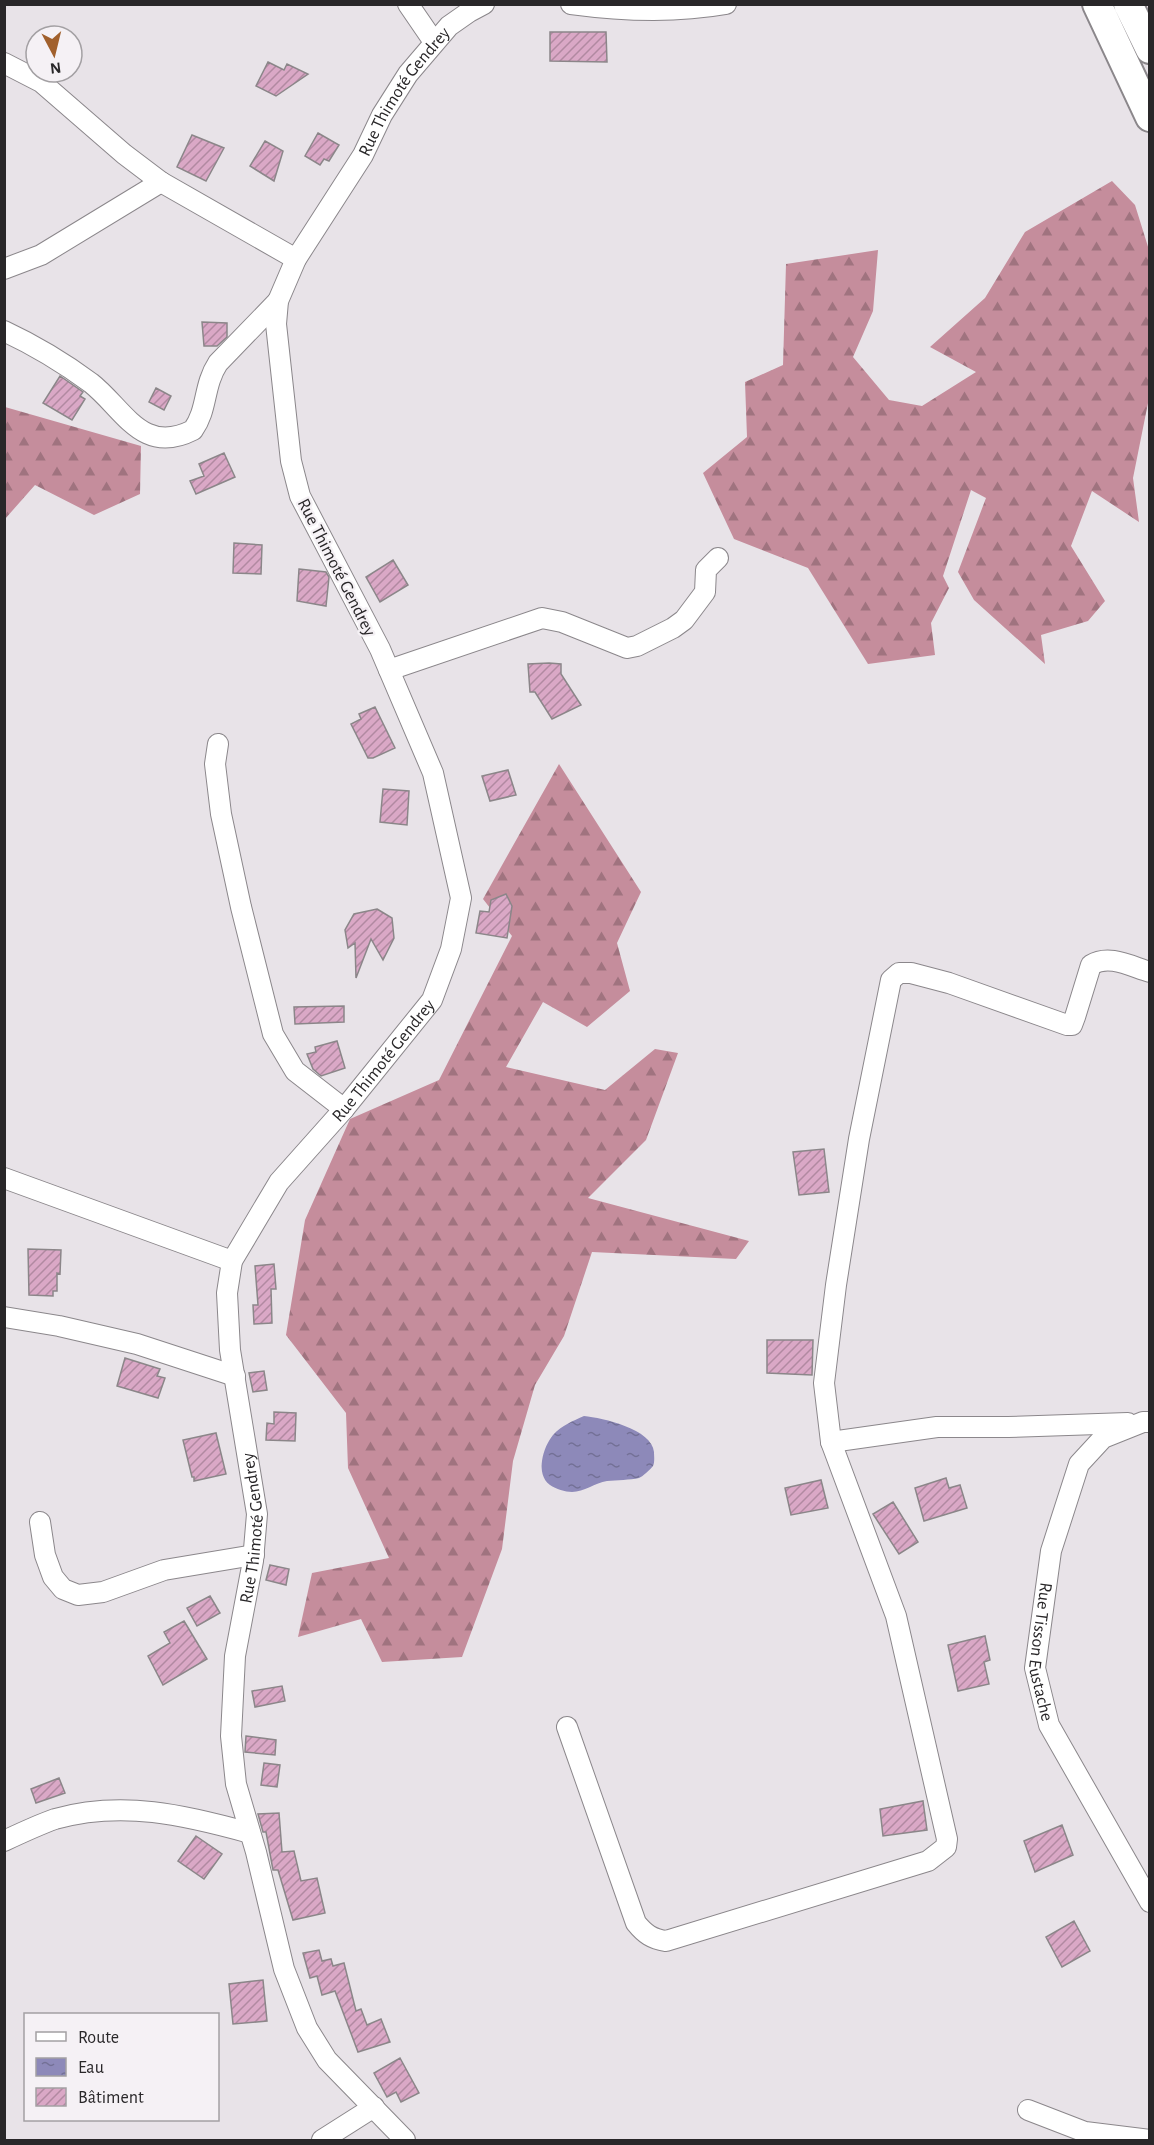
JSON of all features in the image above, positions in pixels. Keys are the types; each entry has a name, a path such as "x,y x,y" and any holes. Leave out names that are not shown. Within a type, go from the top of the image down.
{"highway":[{"path":"1115,9 1149,49"},
{"path":"1115,9 1149,117"}],"street":[{"path":"408,4 434,42"},
{"name":"Rue Thimoté Gendrey","path":"405,2140 327,2060 307,2028 284,1969 236,1784 231,1736 235,1656 254,1556 257,1514 230,1350 227,1293 232,1260 279,1182 344,1109 432,1000 451,949 461,898 433,773 380,649 300,496 290,450 276,324 278,301 296,260 363,155 382,115 398,90 449,26 484,4"},
{"path":"572,4 652,11 706,8 726,4"},
{"path":"4,63 41,82 124,154 161,182 296,260"},
{"path":"4,269 41,255 161,182"},
{"path":"4,331 30,343 92,384 138,429 161,437 172,437 193,430 202,413 210,375 218,363 278,301"},
{"path":"389,670 542,618 562,622 627,648 637,646 684,620 705,592 706,570 718,558"},
{"path":"218,744 215,765 221,814 243,917 273,1034 295,1071 344,1109"},
{"path":"567,1727 636,1923 644,1934 655,1939 666,1941 928,1862 946,1847 947,1839 896,1616 831,1442 824,1383 858,1139 891,980 899,973 949,983 1067,1025 1072,1024 1075,1017 1091,965 1099,960 1107,959 1149,972"},
{"path":"4,1178 232,1260"},
{"path":"4,1317 59,1326 137,1344 235,1376"},
{"path":"831,1442 937,1427 1146,1422"},
{"name":"Rue Tisson Eustache","path":"1146,1422 1103,1438 1079,1464 1051,1551 1035,1668 1049,1725 1149,1902"},
{"path":"40,1522 45,1556 53,1577 63,1589 78,1595 103,1592 164,1570 254,1556"},
{"path":"4,1840 56,1819 119,1810 157,1811 250,1833"},
{"path":"322,2140 374,2107"},
{"path":"1028,2110 1085,2133 1149,2140"}],"green space":[{"path":"1112,181 1135,205 1149,250 1149,398 1133,478 1139,522 1092,491 1071,546 1105,601 1088,621 1041,635 1045,664 974,600 958,572 986,498 971,490 943,576 949,588 931,623 935,655 868,664 808,568 734,539 703,473 747,437 745,382 783,365 786,264 878,250 873,311 853,357 889,400 922,406 976,372 930,347 985,298 1025,232"},
{"path":"5,407 141,446 140,494 94,515 35,485 5,519"},
{"path":"559,764 641,892 617,943 630,991 587,1027 543,1002 506,1067 605,1090 655,1049 678,1053 646,1140 588,1198 749,1241 736,1259 592,1252 564,1336 535,1385 513,1461 502,1549 462,1657 382,1662 361,1619 298,1637 312,1573 389,1558 348,1468 346,1413 286,1335 305,1220 350,1119 439,1080 512,936 483,899"}],"water":[{"path":"584,1416 625,1426 645,1437 654,1452 653,1466 639,1478 607,1481 576,1492 564,1491 550,1485 545,1480 542,1468 546,1446 560,1429"}],"building":[{"path":"550,32 606,32 607,62 550,61"},
{"path":"268,62 284,70 287,64 308,74 276,96 256,86"},
{"path":"318,133 339,145 329,161 324,159 320,165 305,156"},
{"path":"192,135 224,148 206,181 177,167"},
{"path":"265,141 283,151 274,181 250,166"},
{"path":"202,322 227,323 227,337 217,346 204,346"},
{"path":"60,376 83,392 80,396 85,399 72,420 43,403"},
{"path":"156,388 171,396 164,410 149,402"},
{"path":"224,453 235,477 196,494 190,481 204,476 199,464"},
{"path":"234,543 262,545 261,574 233,573"},
{"path":"393,560 408,585 380,602 366,577"},
{"path":"299,569 326,572 329,577 326,606 297,601"},
{"path":"528,664 561,664 561,674 581,705 552,719 535,692 530,692"},
{"path":"375,707 395,748 368,758 351,724 361,719 359,714"},
{"path":"508,770 516,795 490,801 482,776"},
{"path":"383,789 409,791 407,825 380,822"},
{"path":"506,894 512,906 507,938 476,933 480,911 489,912 491,900"},
{"path":"377,909 392,918 394,938 383,960 371,939 356,978 355,943 348,948 345,930 354,914"},
{"path":"344,1006 344,1022 295,1024 294,1007"},
{"path":"337,1041 345,1068 321,1076 313,1069 307,1054 316,1052 315,1047"},
{"path":"824,1149 829,1192 799,1195 793,1152"},
{"path":"28,1249 61,1250 60,1274 57,1273 57,1291 53,1291 53,1296 29,1295"},
{"path":"274,1264 276,1289 271,1289 272,1323 254,1324 253,1305 258,1305 255,1266"},
{"path":"767,1340 813,1340 812,1375 767,1373"},
{"path":"125,1358 160,1369 157,1376 165,1378 158,1398 117,1386"},
{"path":"264,1371 267,1390 253,1392 249,1373"},
{"path":"274,1412 296,1413 295,1441 266,1440 267,1423 274,1424"},
{"path":"216,1433 226,1474 194,1481 183,1440"},
{"path":"946,1478 949,1488 960,1485 967,1508 924,1521 915,1488"},
{"path":"821,1480 828,1508 791,1515 785,1488"},
{"path":"893,1502 918,1542 899,1554 873,1514"},
{"path":"270,1565 289,1569 286,1585 266,1580"},
{"path":"210,1596 220,1613 197,1626 187,1608"},
{"path":"184,1621 207,1659 163,1685 148,1656 170,1643 164,1632"},
{"path":"985,1636 990,1660 984,1662 989,1684 958,1691 948,1645"},
{"path":"282,1686 285,1701 255,1707 252,1691"},
{"path":"246,1736 276,1740 275,1755 245,1752"},
{"path":"264,1763 280,1765 277,1787 261,1785"},
{"path":"59,1778 65,1793 36,1803 31,1789"},
{"path":"923,1801 927,1830 883,1836 880,1809"},
{"path":"279,1813 282,1852 294,1851 301,1881 317,1878 325,1913 293,1920 278,1870 273,1870 266,1832 263,1832 258,1814"},
{"path":"1062,1825 1073,1855 1035,1872 1024,1841"},
{"path":"196,1836 222,1854 204,1879 178,1861"},
{"path":"1074,1921 1090,1951 1062,1967 1046,1937"},
{"path":"319,1950 322,1961 331,1959 333,1966 344,1963 356,2011 361,2009 367,2025 381,2019 390,2042 358,2052 335,1991 322,1995 317,1976 310,1978 303,1953"},
{"path":"263,1980 267,2021 233,2024 229,1984"},
{"path":"400,2058 419,2093 401,2102 396,2092 387,2097 374,2073"}]}
